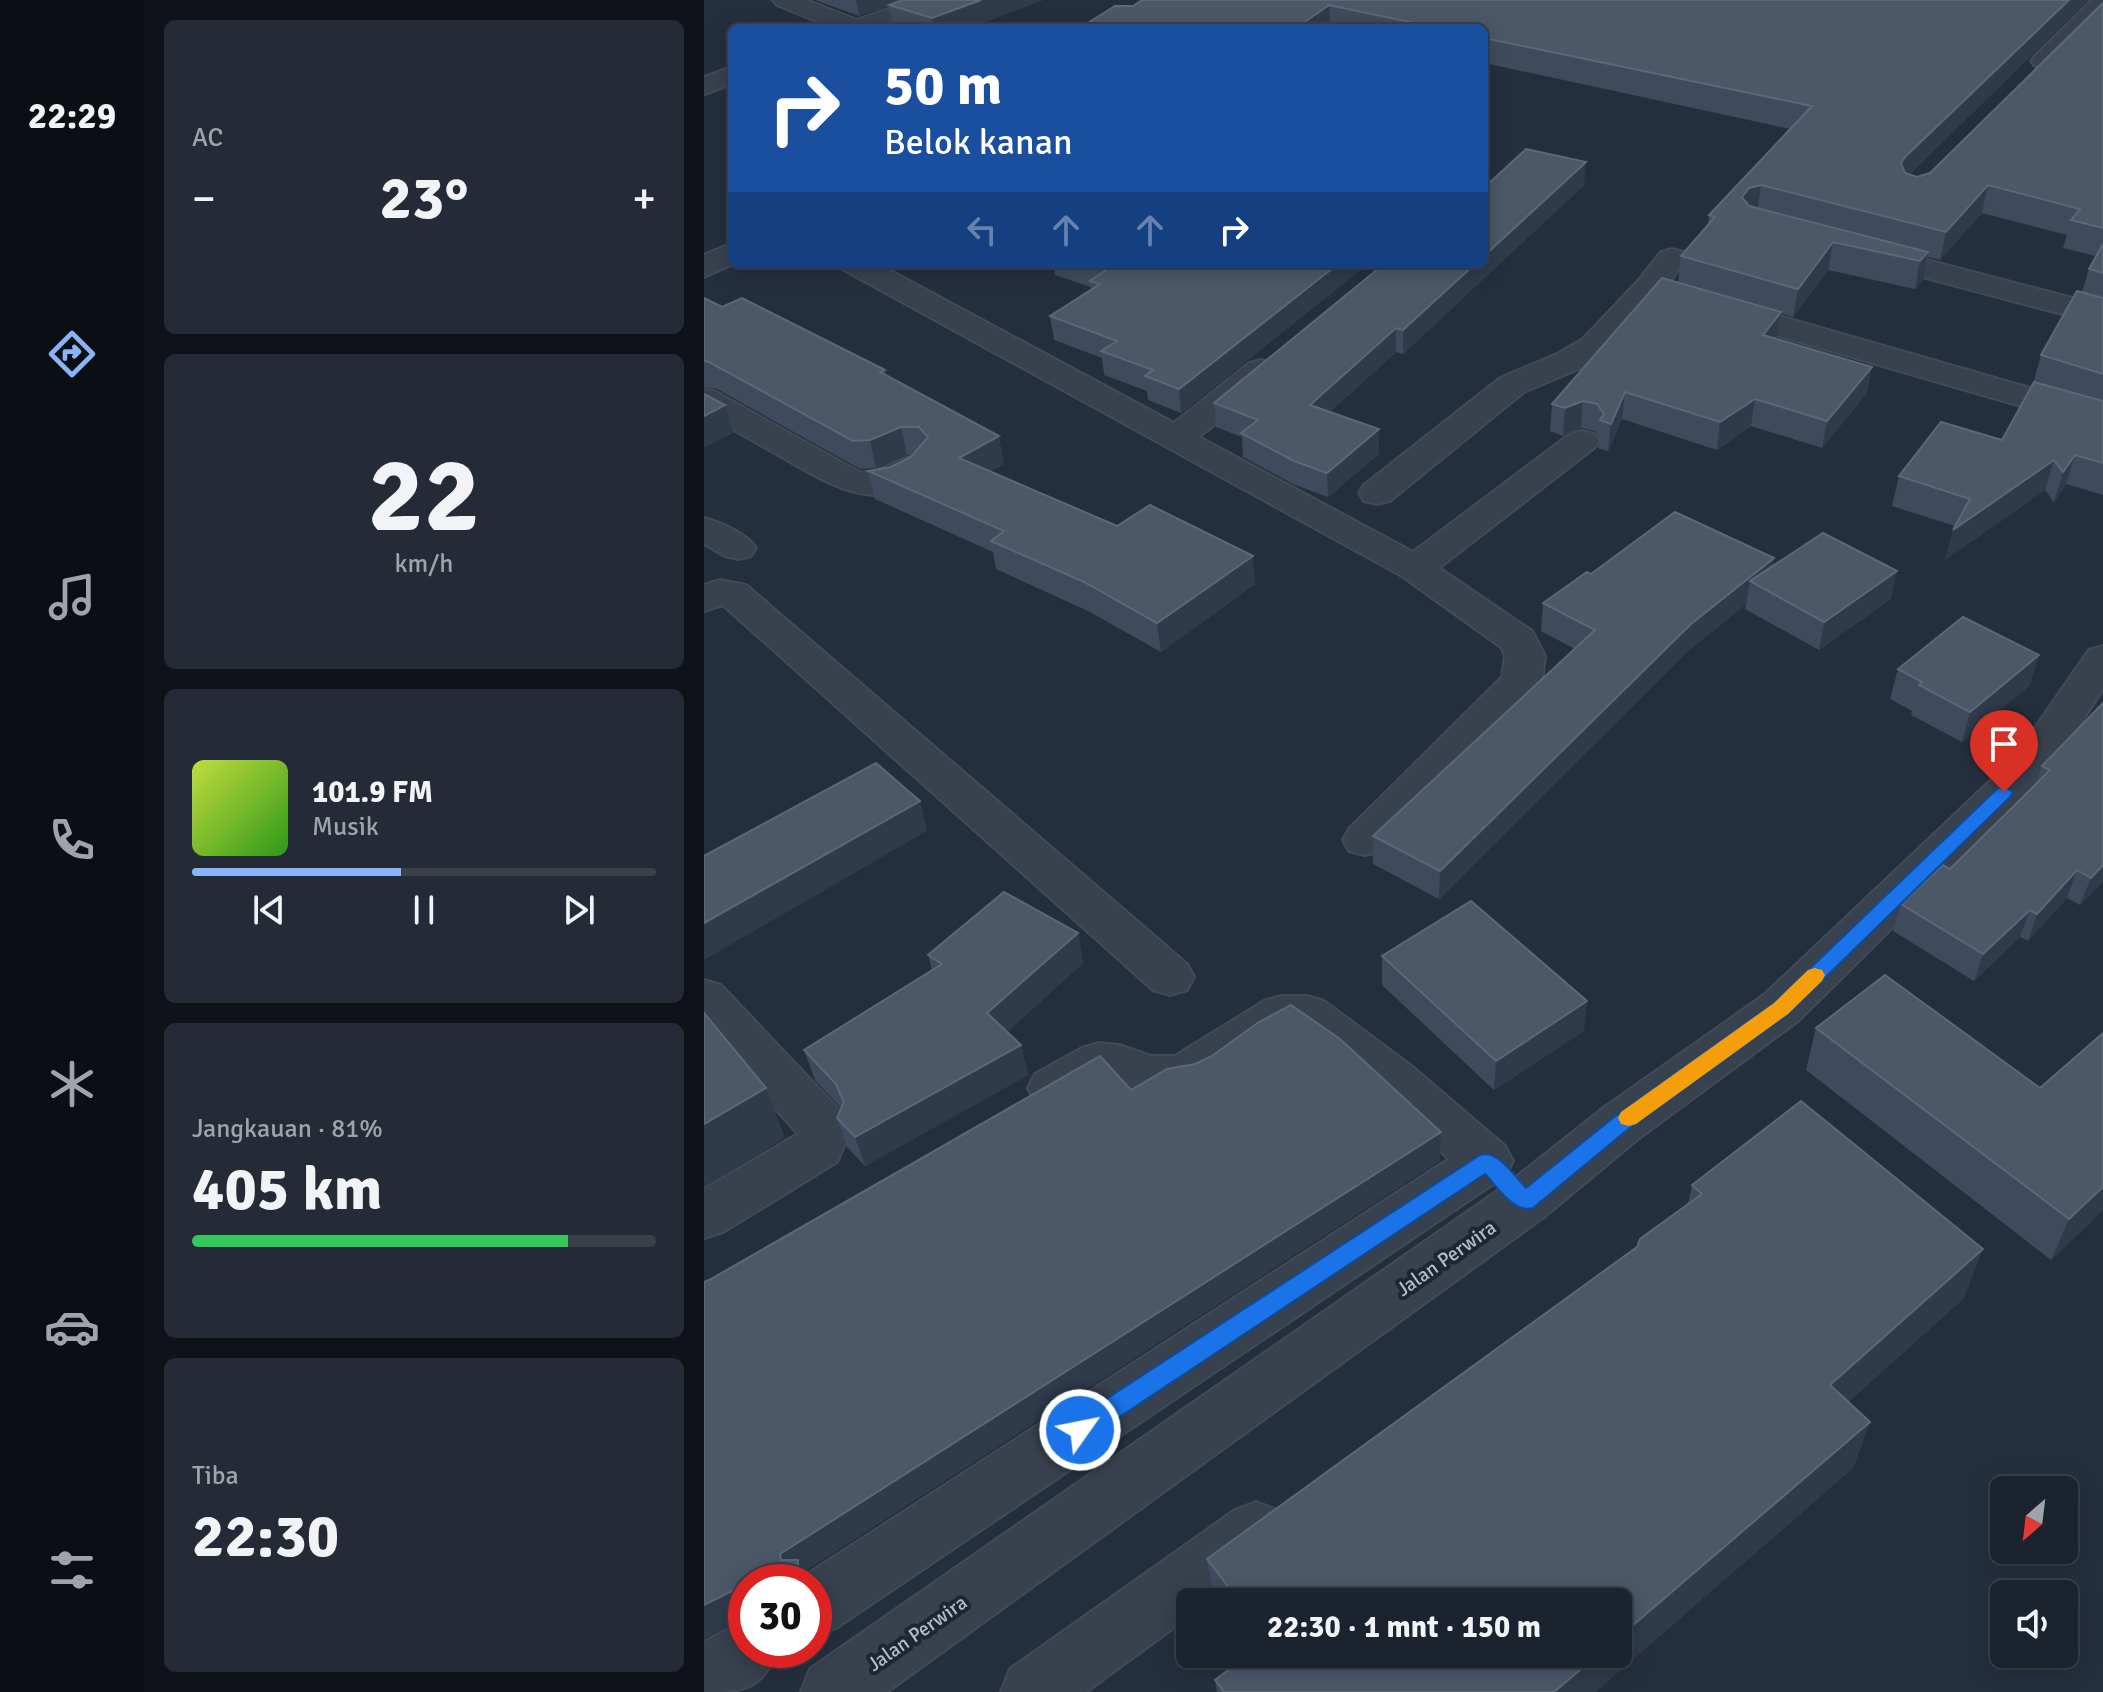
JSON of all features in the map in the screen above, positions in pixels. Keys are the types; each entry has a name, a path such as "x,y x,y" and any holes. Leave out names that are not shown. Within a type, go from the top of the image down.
{"street":[{"path":"785,0 847,24"},
{"path":"869,24 938,0"},
{"path":"2025,80 2103,3"},
{"path":"704,86 728,77"},
{"path":"1832,244 2103,316"},
{"path":"704,268 728,254"},
{"path":"1377,493 1512,385 1569,361 1594,346 1649,288 1672,258"},
{"path":"862,268 1415,568 1518,640 1525,656 1522,681 1365,840"},
{"path":"1649,288 2103,420"},
{"path":"1176,438 1281,354"},
{"path":"704,399 840,477 864,486 885,484 913,465"},
{"path":"1415,568 1582,441"},
{"path":"704,529 738,548"},
{"path":"704,599 720,592 733,593 1170,977"},
{"name":"Jalan Perwira","path":"833,1692 1525,1201 1620,1124 1781,1008 2004,792 2043,748 2103,659"},
{"path":"704,998 826,1130 819,1147 704,1216"},
{"path":"1018,1109 1099,1062 1119,1064 1147,1076 1183,1075 1281,1014 1307,1014 1392,1078 1487,1161 1525,1201"},
{"path":"832,1594 1487,1161"},
{"path":"1033,1692 1301,1498"},
{"path":"704,1679 728,1663"}],"building":[{"path":"903,0 981,0 932,18 889,5"},
{"path":"1142,0 2069,0 1905,157 1901,163 1905,173 1917,177 1930,173 2103,3 2103,228 2071,220 2080,209 1988,185 1946,232 1761,185 1749,188 1742,197 1749,206 1928,252 1920,261 1833,242 1798,289 1681,256 1715,217 1709,215 1812,106 1488,39 1488,24 1419,24 1329,5 1302,24 1086,24 1115,6 1133,6"},
{"path":"1526,149 1586,162 1488,252 1488,184"},
{"path":"2103,244 2103,273 2089,269"},
{"path":"1100,268 1333,268 1179,389 1145,376 1153,370 1101,351 1117,341 1050,316 1100,284 1090,281 1106,270"},
{"path":"1379,268 1471,268 1403,330 1396,328 1310,405 1379,429 1327,473 1294,461 1241,433 1258,420 1214,403"},
{"path":"1662,278 1781,312 1763,335 1872,367 1827,421 1755,399 1720,422 1625,392 1611,424 1600,420 1604,414 1597,404 1583,401 1565,408 1552,404"},
{"path":"2077,291 2103,298 2103,374 2041,355"},
{"path":"704,298 722,307 742,298 885,370 880,372 999,436 959,458 1117,526 1150,505 1253,556 1157,623 1084,582 991,541 1004,531 868,471 891,467 911,457 928,437 919,427 901,427 870,440 853,441 704,361"},
{"path":"2034,382 2103,401 2103,463 2075,455 2063,472 2054,460 1953,530 1970,499 1899,476 1941,422 2002,440"},
{"path":"704,394 725,405 704,416"},
{"path":"1675,512 1774,558 1691,624 1440,871 1373,836 1595,630 1543,603 1587,572 1591,574"},
{"path":"1823,533 1897,571 1824,622 1750,581"},
{"path":"1963,617 2039,655 1970,712 1919,685 1922,682 1898,669"},
{"path":"2103,703 2103,865 2091,878 2077,870 2037,914 2030,910 1983,954 1901,904 1943,865 1950,869 2050,770 2042,766"},
{"path":"876,763 920,801 704,923 704,856"},
{"path":"1004,892 1078,933 987,1013 1021,1045 855,1137 837,1118 844,1102 836,1084 804,1050 942,964 928,955"},
{"path":"1471,901 1587,1001 1496,1061 1382,956"},
{"path":"1885,975 2040,1088 2103,1033 2103,1187 2069,1219 1816,1028"},
{"path":"1291,1005 1340,1039 1441,1132 780,1554 781,1560 798,1560 798,1564 728,1564 728,1593 704,1605 704,1282 1100,1056 1131,1090 1167,1069 1195,1064 1212,1056 1259,1022"},
{"path":"704,1013 766,1088 704,1124"},
{"path":"1801,1101 1983,1249 1830,1385 1870,1422 1632,1626 1632,1588 1229,1588 1207,1559 1637,1247 1640,1239 1702,1194 1692,1185"},
{"path":"1231,1668 1582,1668 1554,1692 1224,1692 1215,1680"}],"slow traffic":[{"path":"1629,1118 1781,1008 1815,975"}],"route":[{"path":"1080,1430 1487,1161 1525,1201 1620,1124 1781,1008 2004,792"}]}
